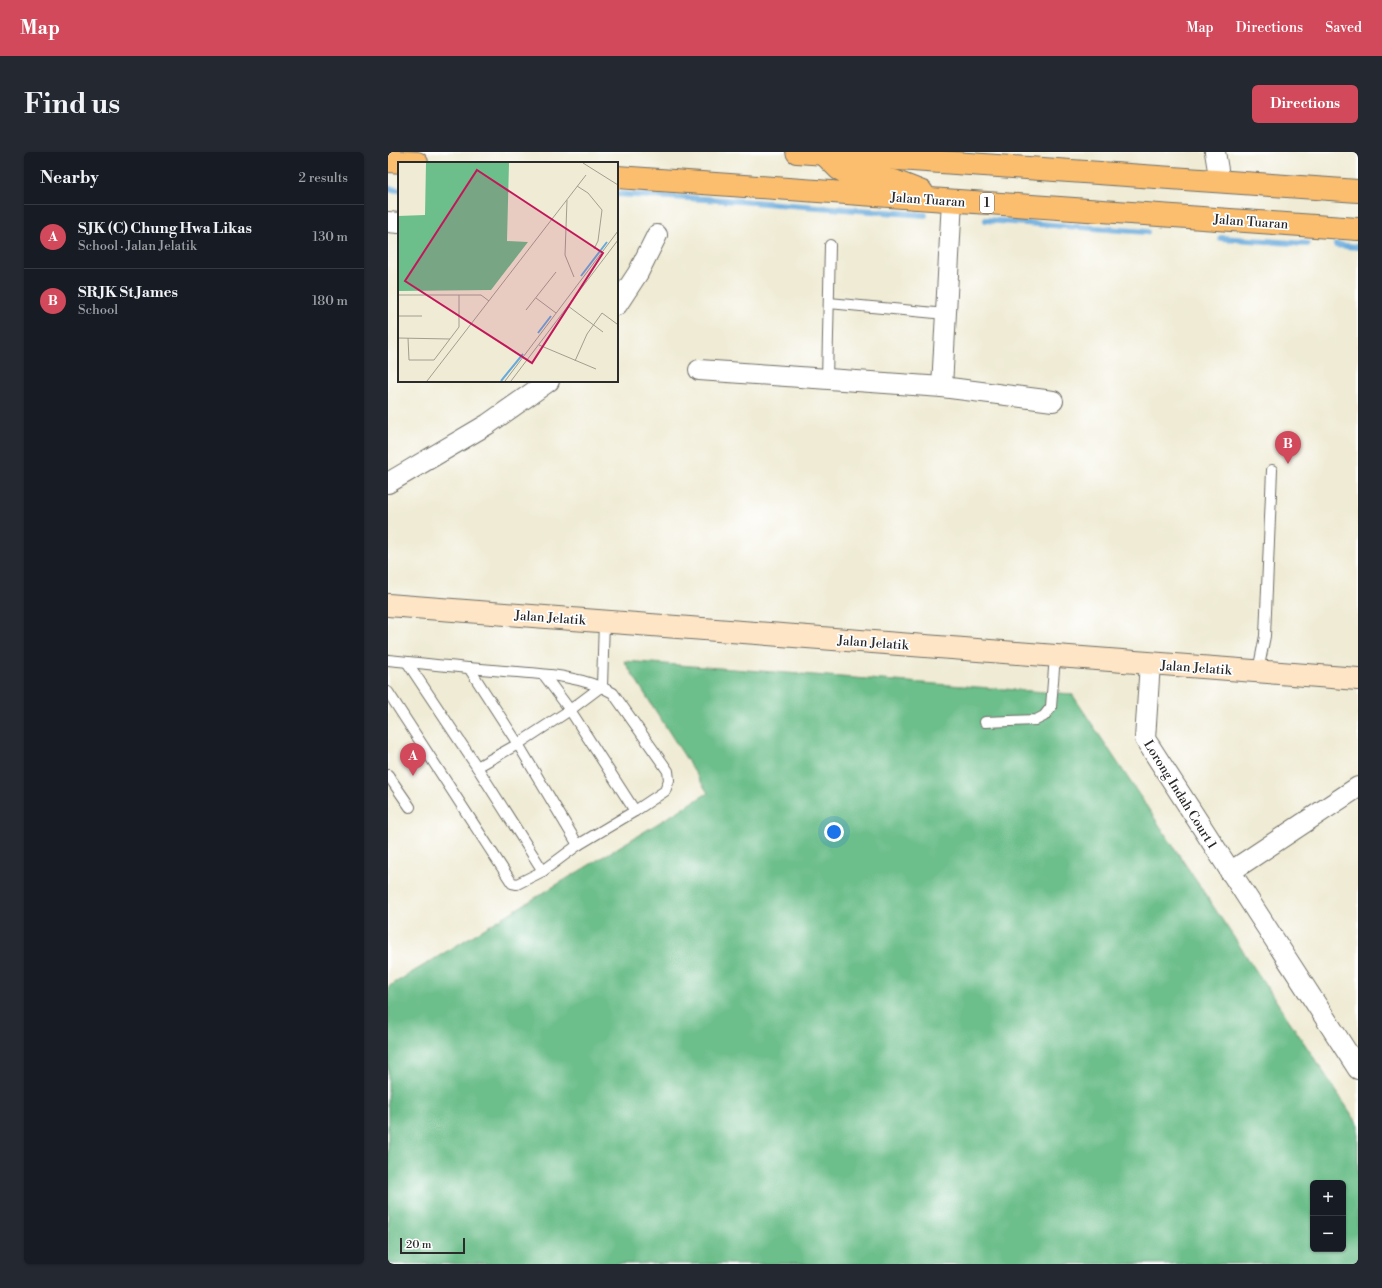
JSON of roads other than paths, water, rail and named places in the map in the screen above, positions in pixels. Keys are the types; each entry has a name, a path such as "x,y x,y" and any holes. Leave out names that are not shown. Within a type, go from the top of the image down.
{"main road":[{"path":"798,152 863,154 1220,182 1358,191"},
{"path":"824,154 839,169 845,172 894,181 949,200"},
{"path":"388,161 402,162"},
{"name":"Jalan Tuaran","path":"618,177 1358,229"}],"street":[{"path":"1215,152 1220,182"},
{"path":"942,387 946,314 949,200"},
{"path":"388,222 398,223"},
{"path":"618,303 638,272 657,235"},
{"path":"699,370 942,387 1054,401"},
{"path":"388,483 488,424 548,382"},
{"name":"Jalan Jelatik","path":"388,605 1358,679"},
{"name":"Lorong Indah Court 1","path":"1150,663 1145,739 1358,1069"},
{"path":"1230,872 1358,787"}],"lane":[{"path":"827,380 830,245"},
{"path":"829,303 946,314"},
{"path":"1258,671 1265,636 1272,470"},
{"path":"602,686 604,621"},
{"path":"985,722 1036,720 1044,716 1051,707 1055,656"},
{"path":"388,660 544,675 586,681 602,686 613,693 668,770 669,780 665,791 635,811 578,845 543,870 517,884 512,883 388,692"},
{"path":"407,662 543,870"},
{"path":"469,668 518,744 578,845"},
{"path":"544,675 570,710 635,811"},
{"path":"477,767 518,744 570,710 602,686"},
{"path":"388,775 410,807"}],"waterway":[{"path":"388,189 398,190"},
{"path":"618,194 739,201 925,215"},
{"path":"986,220 1147,232"},
{"path":"1221,238 1307,244"},
{"path":"1336,245 1358,247"}],"place":[{"name":"SRJK St James","path":"1288,464"},
{"name":"SJK (C) Chung Hwa Likas","path":"413,776"}]}
